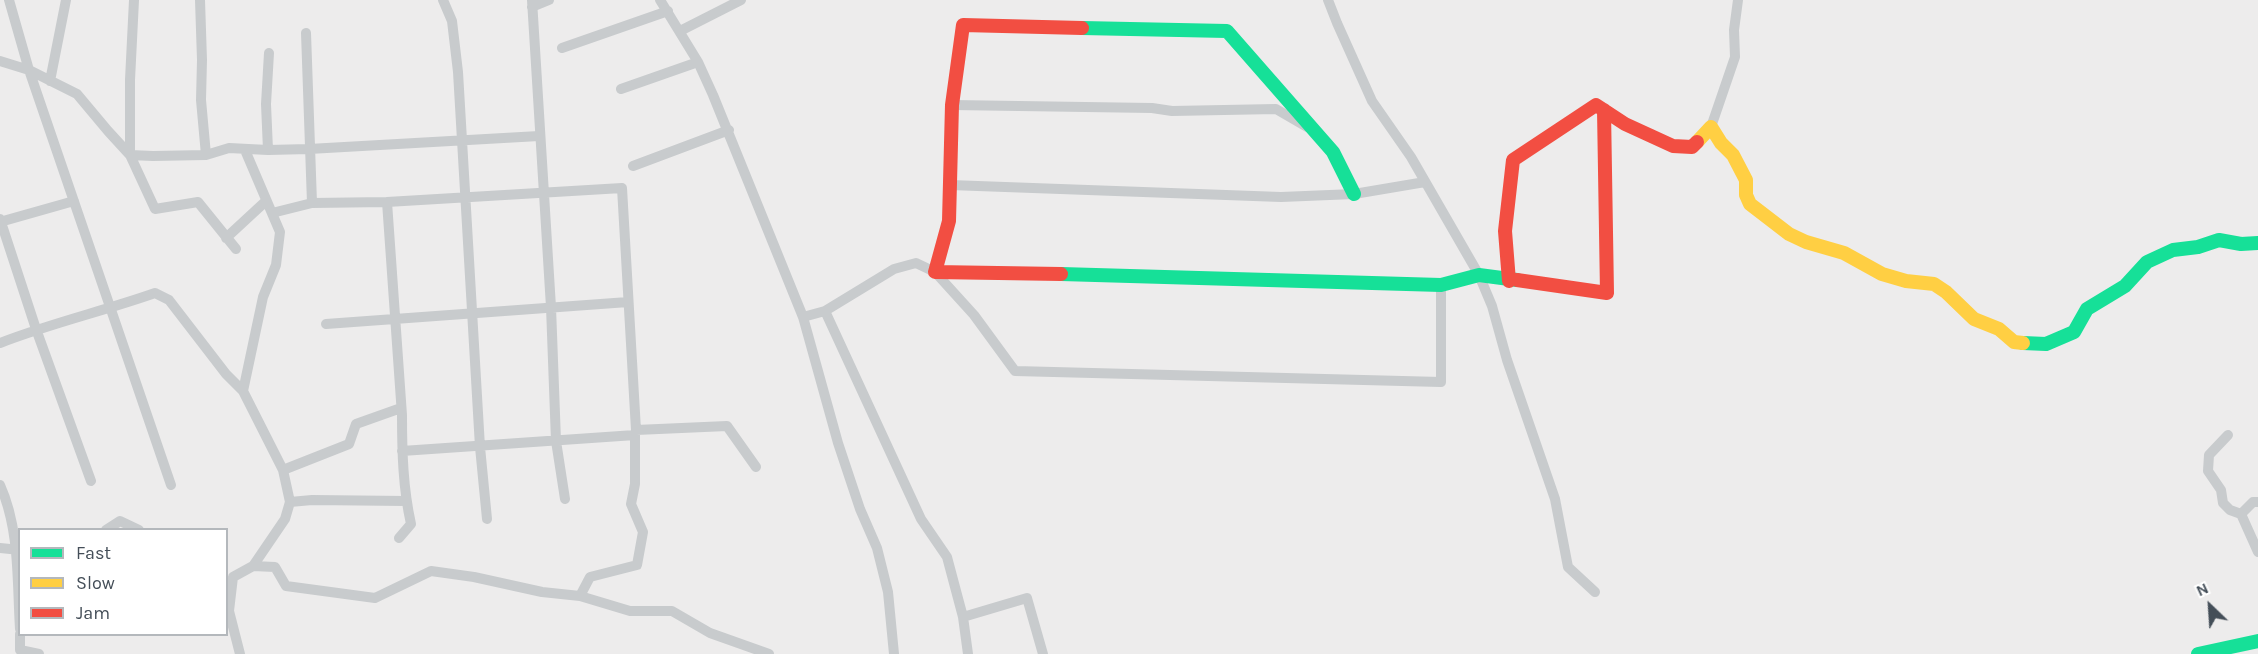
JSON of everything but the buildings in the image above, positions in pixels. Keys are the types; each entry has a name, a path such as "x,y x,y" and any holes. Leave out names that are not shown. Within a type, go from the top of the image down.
{"street":[{"path":"9,0 29,70 110,309 163,454 171,484"},
{"path":"50,81 66,0"},
{"path":"130,154 130,80 134,0"},
{"path":"200,0 201,100 206,155"},
{"path":"443,0 453,21 458,72 480,447 487,519"},
{"path":"549,0 532,3 551,307 556,441 565,499"},
{"path":"660,0 698,62 729,130 803,317 838,443 860,509 877,548 888,592 894,654"},
{"path":"680,31 741,0"},
{"path":"1328,0 1372,101 1411,157 1479,275 1492,306 1507,360 1555,498 1568,567 1595,591"},
{"path":"1509,280 1505,231 1514,160 1596,105 1625,124 1673,146 1692,147 1711,127 1735,57 1734,30 1737,0"},
{"path":"562,48 668,12"},
{"path":"935,272 949,221 952,105 963,25 1227,31 1333,152 1354,194"},
{"path":"306,33 312,203"},
{"path":"268,150 266,104 269,53"},
{"path":"0,61 29,70 77,94 108,132 130,154 155,209 198,202 236,249"},
{"path":"621,90 698,62"},
{"path":"952,105 1152,108 1172,111 1276,109 1313,130"},
{"path":"935,272 1154,274 1441,285 1479,275 1607,293 1604,110"},
{"path":"1711,127 1721,143 1733,155 1746,180 1746,195 1750,204 1789,234 1823,248 1844,253 1882,274 1906,281 1934,284 1946,292 1974,319 1999,329 2014,342 2046,344 2074,332 2087,309 2125,286 2147,262 2173,250 2199,247 2219,240 2241,244 2258,243"},
{"path":"633,166 729,130"},
{"path":"130,154 206,155 229,148 268,150 461,142 539,136"},
{"path":"243,391 263,297 276,265 280,232 245,150"},
{"path":"950,185 1281,197 1354,194 1425,182"},
{"path":"272,213 312,203 387,202 621,188 636,433 635,484 631,504 643,532 637,565 590,578 580,596"},
{"path":"74,201 0,221 91,481"},
{"path":"226,238 266,201"},
{"path":"387,202 396,318 402,451 406,501 411,524 399,538"},
{"path":"803,317 825,311 894,269 916,263 935,272 974,315 1015,371 1276,380 1441,382 1441,285"},
{"path":"0,343 36,329 110,309 155,293 169,300 226,374 243,391 283,470 290,502 285,519 253,566"},
{"path":"326,324 628,302"},
{"path":"825,311 921,519 947,557 963,617 968,654"},
{"path":"283,470 349,444 356,424 401,408"},
{"path":"402,451 480,447 727,426 756,467"},
{"path":"2229,435 2209,456 2208,471 2221,490 2223,503 2230,510 2241,514 2258,552"},
{"path":"0,485 6,499 18,550 0,548"},
{"path":"290,502 312,500 406,501"},
{"path":"2241,514 2253,502 2258,502"},
{"path":"109,528 120,521 135,528"},
{"path":"240,654 229,611 230,572 253,566 275,567 286,586 375,598 430,571 474,577 542,592 580,596 630,611 672,611 710,633 769,654"},
{"path":"963,617 1027,598 1042,654"},
{"path":"20,636 20,650 39,654"},
{"path":"2198,654 2258,641"}],"traffic: fast":[{"path":"1082,28 1227,31 1333,152 1354,194"},
{"path":"2023,343 2046,344 2074,332 2087,309 2125,286 2147,262 2173,250 2198,247 2219,240 2241,244 2258,243"},
{"path":"1061,274 1441,285 1479,275 1517,280"},
{"path":"2198,654 2258,641"}],"traffic: slow":[{"path":"1697,142 1711,127 1721,143 1733,155 1746,180 1746,195 1750,204 1789,234 1806,242 1844,253 1882,274 1906,281 1934,284 1946,292 1974,319 1999,329 2014,342 2023,343"}],"traffic: jam":[{"path":"1061,274 935,272 949,221 952,105 963,25 1082,28"},
{"path":"1509,281 1505,231 1513,160 1596,105 1625,124 1673,146 1692,147 1697,142"},
{"path":"1517,280 1607,293 1604,110"}]}
